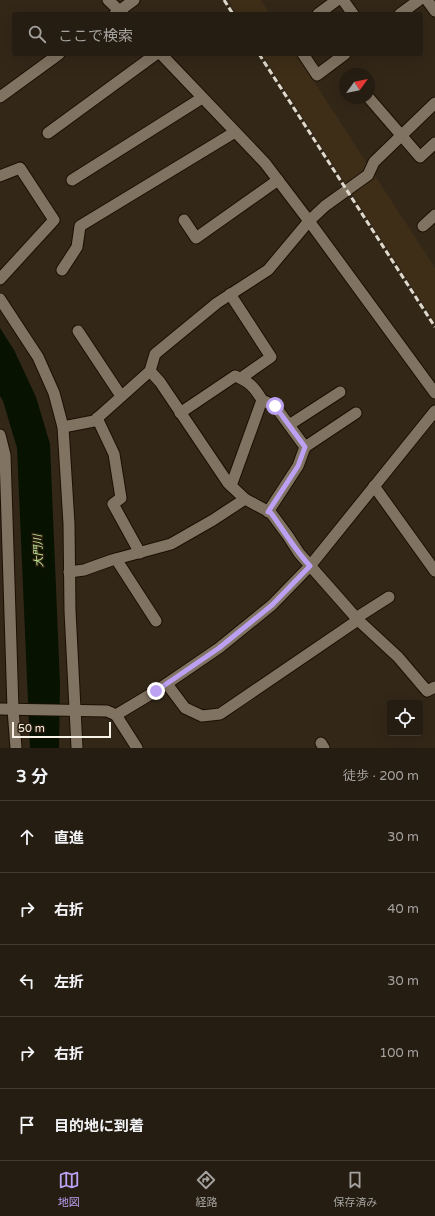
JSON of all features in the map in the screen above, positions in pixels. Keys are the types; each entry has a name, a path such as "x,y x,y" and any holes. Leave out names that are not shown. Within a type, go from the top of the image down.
{"street":[{"path":"108,0 118,12"},
{"path":"120,12 134,0"},
{"path":"321,12 337,0"},
{"path":"342,0 351,12"},
{"path":"403,12 419,0"},
{"path":"427,0 435,11"},
{"path":"0,97 57,56"},
{"path":"48,133 153,56"},
{"path":"163,56 265,163 435,393"},
{"path":"305,56 316,75 342,56"},
{"path":"72,180 202,98"},
{"path":"63,427 94,421 150,370 155,354 217,303 268,270 309,221 325,206 368,175 374,162 435,103"},
{"path":"374,104 420,157 435,143"},
{"path":"62,270 76,247 80,226 235,132"},
{"path":"0,176 20,168 54,220 0,279"},
{"path":"184,220 196,238 278,180"},
{"path":"423,226 435,215"},
{"path":"230,294 271,357 241,378"},
{"path":"0,299 38,357 54,393 63,427 69,524 72,710 77,748"},
{"path":"78,331 121,396"},
{"path":"150,370 228,483 244,499 271,513 299,554 357,619 398,657 428,691 435,687"},
{"path":"180,413 235,376 241,378 255,388 262,400 275,406 305,447"},
{"path":"289,426 340,392"},
{"path":"231,486 262,400"},
{"path":"116,716 167,684 219,648 272,605 310,566 435,411"},
{"path":"268,512 298,466 305,447 356,413"},
{"path":"97,418 114,454 122,498 113,504 140,553"},
{"path":"0,435 5,455 16,709 16,748"},
{"path":"374,486 435,571"},
{"path":"69,572 84,570 116,559 171,544 213,520 244,499"},
{"path":"116,559 156,621"},
{"path":"167,684 185,708 202,716 220,714 389,597"},
{"path":"0,709 107,711 116,716 137,748"}],"shaded area":[{"path":"228,0 261,0 269,12 236,12"},
{"path":"263,56 297,56 435,268 435,322"}],"water":[{"name":"大門川","path":"0,328 14,350 36,397 50,444 60,684 59,748 30,748 17,448 3,401 0,396"}],"railway":[{"path":"224,0 232,12"},
{"path":"260,56 435,327"}],"route":[{"path":"156,691 219,648 272,605 310,566 299,554 271,513 268,512 298,466 305,447 275,406"}]}
